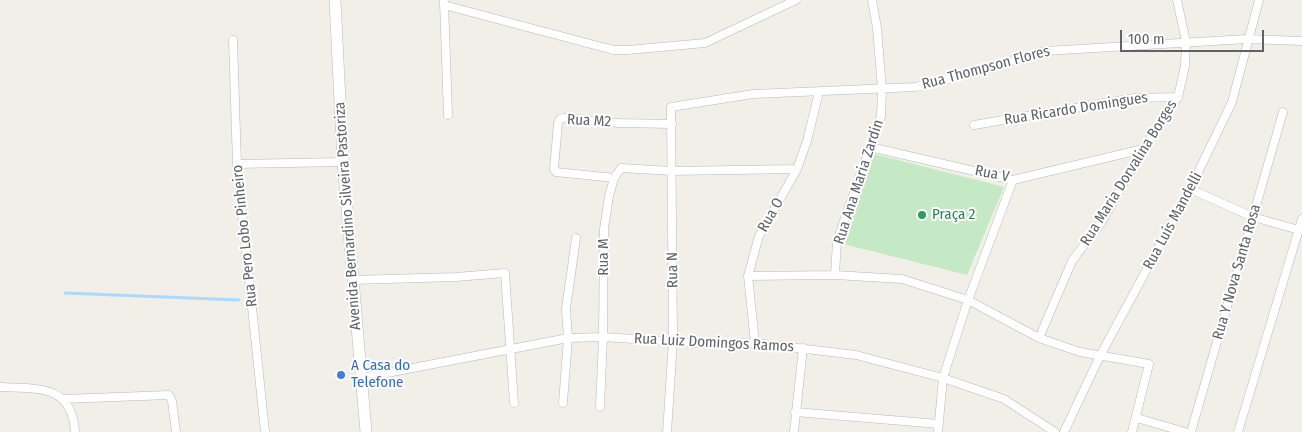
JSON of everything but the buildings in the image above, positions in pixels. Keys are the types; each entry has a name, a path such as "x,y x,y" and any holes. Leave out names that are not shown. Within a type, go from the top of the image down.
{"main road":[{"name":"Avenida Bernardino Silveira Pastoriza","path":"335,0 343,162 366,432"}],"street":[{"path":"448,115 444,2 602,47 614,50 628,50 705,43 796,0"},
{"name":"Rua Ana Maria Zardin","path":"834,274 837,241 881,116 882,89 877,28 872,0"},
{"name":"Rua Maria Dorvalina Borges","path":"1039,338 1072,262 1101,223 1143,149 1178,97 1186,66 1186,42 1177,0"},
{"name":"Rua Luís Mandelli","path":"1064,432 1100,356 1190,189 1232,102 1259,0"},
{"name":"Rua Thompson Flores","path":"671,107 753,94 916,87 983,70 1045,51 1248,38 1302,41"},
{"name":"Rua Pero Lobo Pinheiro","path":"233,40 237,164 265,432"},
{"name":"Rua O","path":"754,342 748,276 759,236 797,169 807,140 818,92"},
{"name":"Rua Ricardo Domingues","path":"974,125 1135,98 1178,97"},
{"name":"Rua N","path":"667,432 673,341 671,107"},
{"name":"Rua Y Nova Santa Rosa","path":"1191,432 1284,112"},
{"name":"Rua M2","path":"614,178 556,172 554,168 560,119 672,124"},
{"name":"Rua V","path":"870,147 1012,180 1143,149"},
{"path":"237,164 343,162"},
{"path":"614,178 621,168 672,171 797,169"},
{"name":"Rua M","path":"600,407 604,228 614,178"},
{"path":"795,412 939,428 944,378 968,300 1012,180"},
{"path":"1190,189 1254,217 1299,230"},
{"path":"1238,432 1302,219"},
{"path":"563,404 568,338 566,308 576,238"},
{"path":"352,280 456,278 505,273 514,403"},
{"path":"748,276 834,274 902,279 968,300 1039,338 1080,352 1149,364 1132,432"},
{"name":"Rua Luiz Domingos Ramos","path":"361,378 568,338 603,337 710,344 754,342 856,355 944,378 1004,399 1054,432"},
{"path":"794,432 803,348"},
{"path":"0,387 40,389 53,392 70,407 74,418 75,432"},
{"path":"64,400 169,395 172,401 176,432"},
{"path":"1137,418 1185,432"}],"green space":[{"name":"Praça 2","path":"874,154 1004,187 967,275 843,244"}],"waterway":[{"path":"65,293 239,300"}],"place":[{"name":"Praça 2","path":"922,215"},
{"name":"A Casa do Telefone","path":"341,375"}]}
